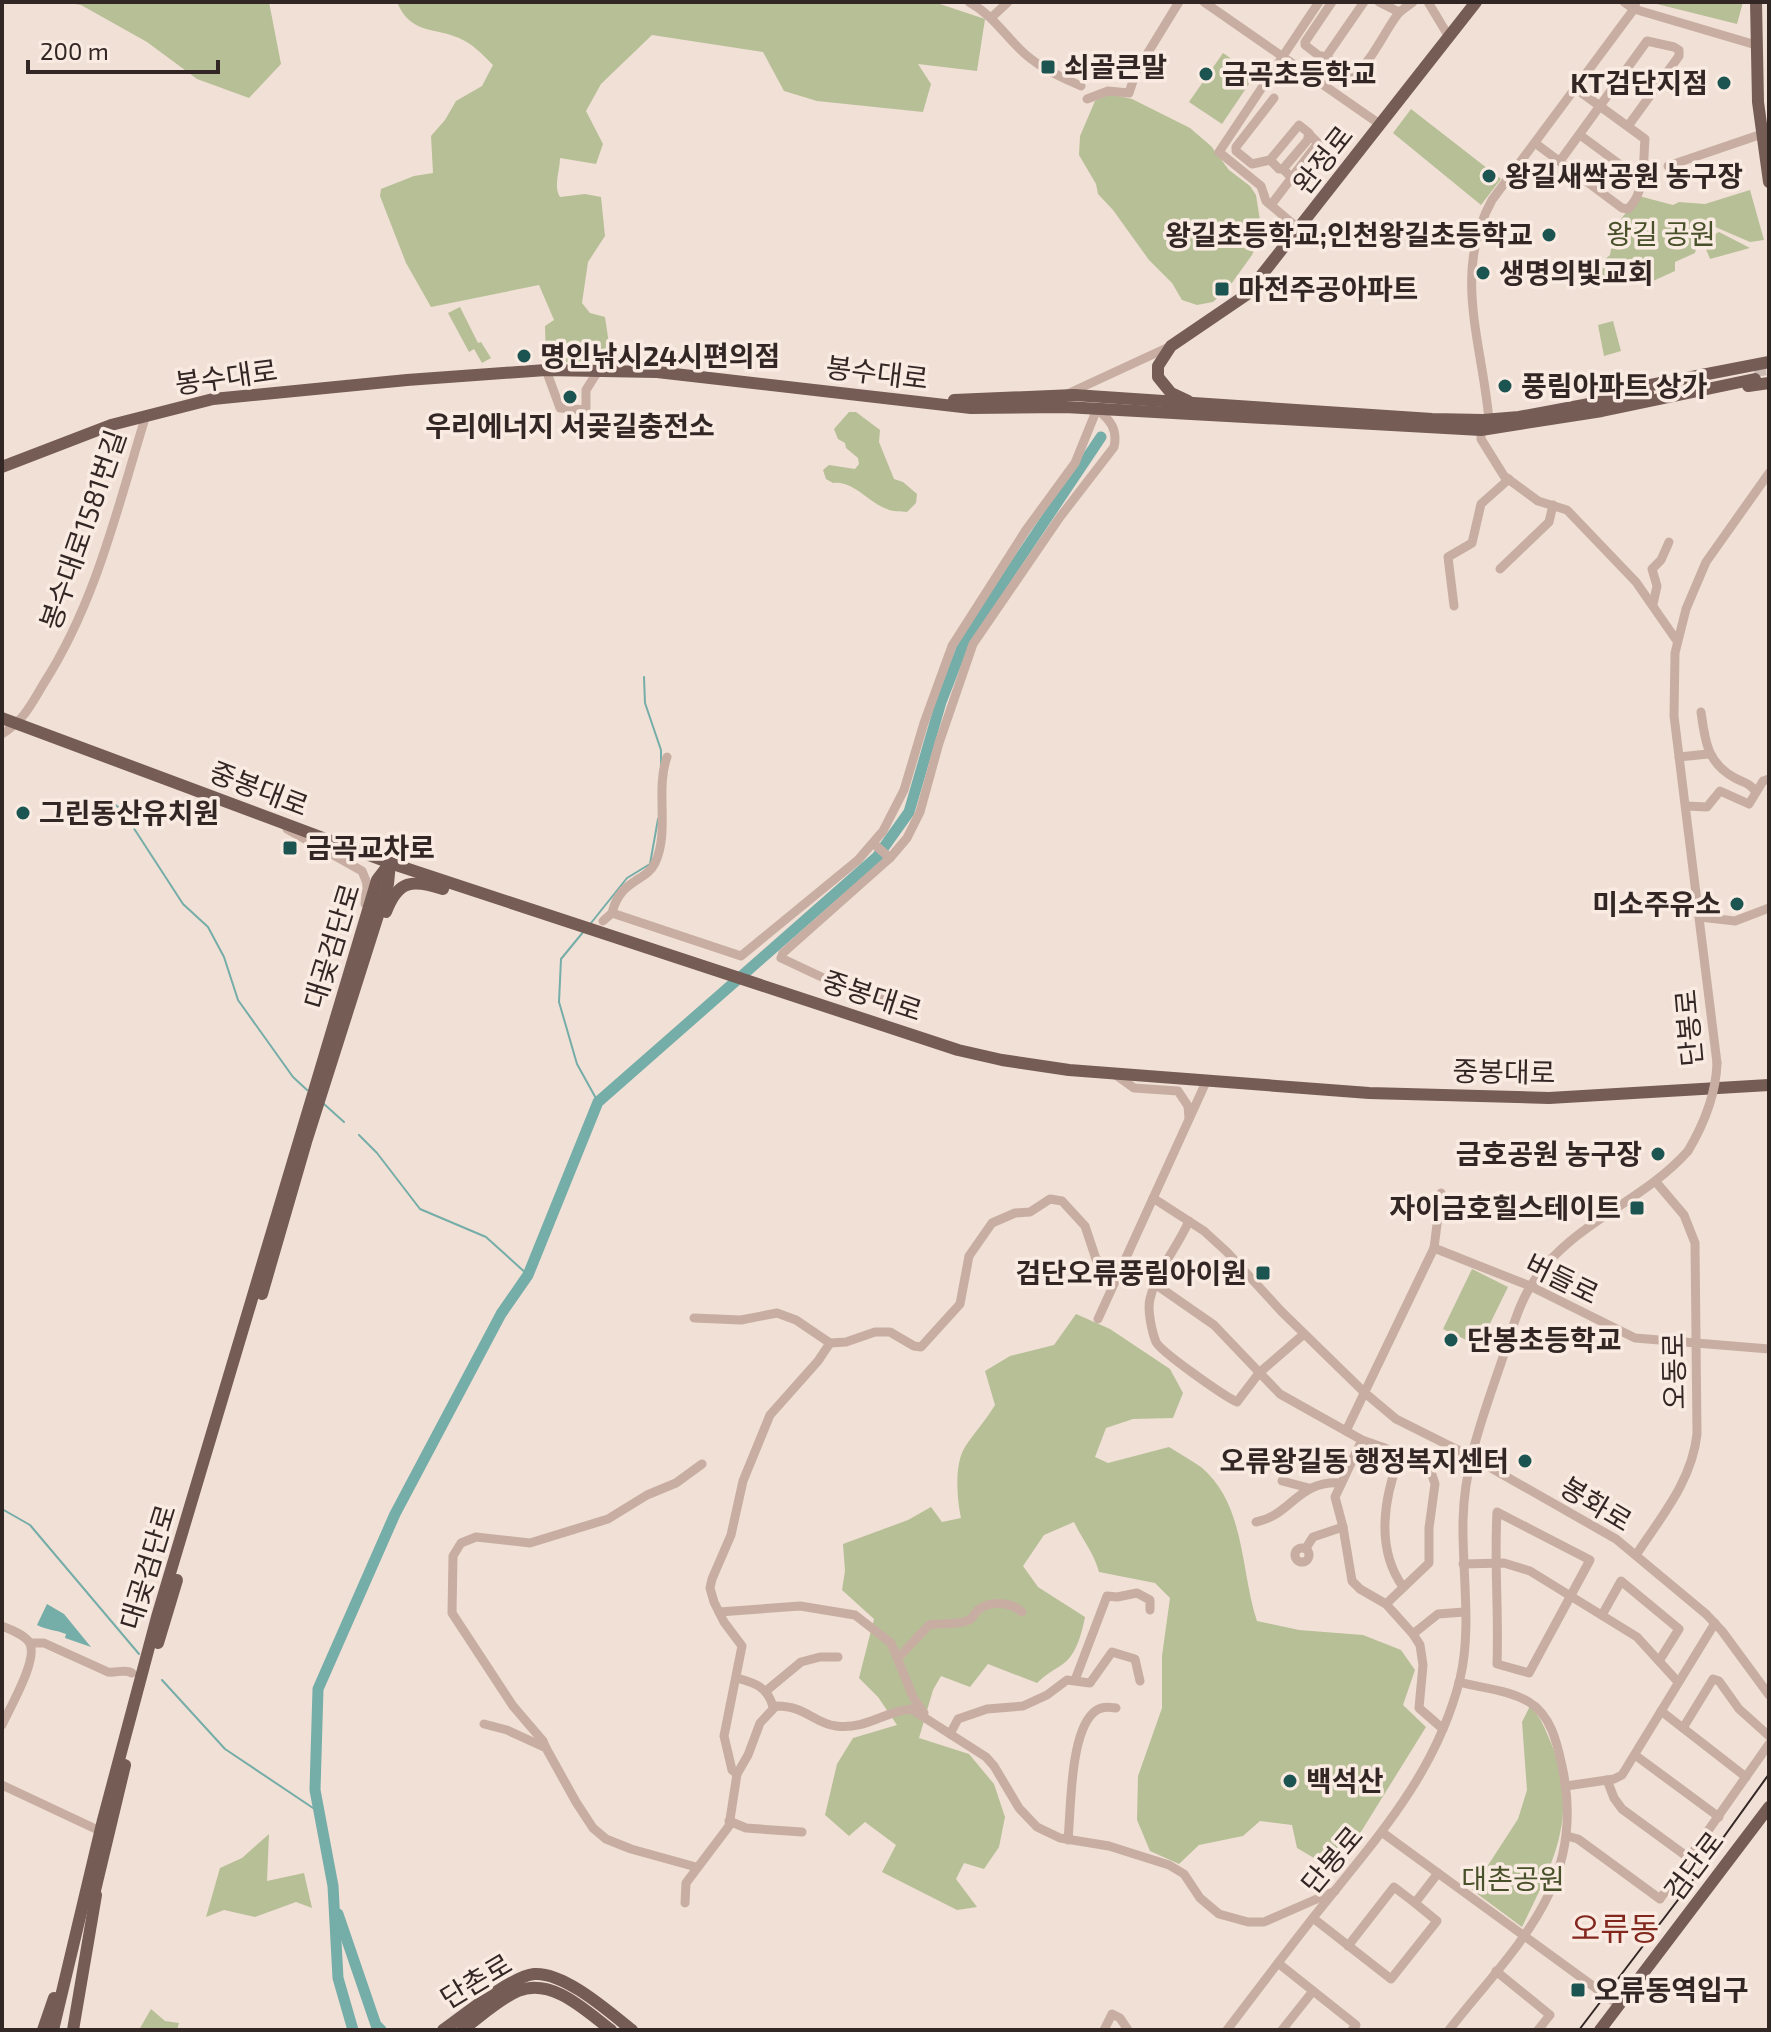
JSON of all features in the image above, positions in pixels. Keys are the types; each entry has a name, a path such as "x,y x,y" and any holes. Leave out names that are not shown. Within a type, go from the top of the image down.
{"main road":[{"name":"완정로","path":"1171,346 1246,295 1476,2"},
{"path":"1756,2 1762,134 1769,182"},
{"path":"1171,346 1158,366 1158,377 1171,393 1194,404"},
{"name":"봉수대로","path":"2,467 111,425 213,399 546,370 657,372 971,408 1097,409 1118,404 1194,404 1488,423"},
{"path":"1488,423 1519,410 1761,374"},
{"path":"1488,423 1519,430 1545,428 1761,374"},
{"path":"919,401 1064,395"},
{"path":"1017,407 1064,395"},
{"name":"봉수대로","path":"1064,395 1118,404 1488,423"},
{"name":"중봉대로","path":"2,718 390,863 481,894 600,926 711,968 958,1050 1002,1060 1116,1075 1369,1093 1549,1098 1769,1085"},
{"name":"대곶검단로","path":"53,2030 100,1831 157,1617 321,1076 365,937 388,884 390,863"},
{"path":"365,937 403,885 413,883 451,892 481,894"},
{"name":"대곶검단로","path":"61,2030 144,1688 306,1124"},
{"name":"검단로","path":"1600,2030 1769,1807"},
{"path":"73,2030 101,1867"},
{"path":"43,2030 78,1926"},
{"path":"536,1980 568,1998 611,2030"},
{"path":"536,1980 569,1984 632,2030"},
{"name":"단촌로","path":"443,2030 512,1983 536,1980"},
{"name":"단촌로","path":"462,2030 536,1980"}],"street":[{"path":"969,2 992,17 1025,54 1046,71 1081,86"},
{"path":"992,17 1008,2"},
{"path":"1087,99 1108,91 1129,93 1136,72 1179,2"},
{"path":"1204,2 1381,125"},
{"path":"1219,13 1227,2"},
{"path":"1300,230 1266,201 1261,186 1219,152 1319,2"},
{"path":"1332,2 1305,45 1354,76 1399,12 1413,2"},
{"path":"1326,57 1364,2"},
{"path":"1379,2 1399,12"},
{"path":"1428,2 1449,37"},
{"path":"1624,2 1756,45"},
{"path":"1635,6 1492,200 1477,231 1470,279 1488,423 1481,439 1509,479 1538,501 1567,510 1653,604 1677,641"},
{"path":"1560,161 1647,41 1679,50 1679,56 1628,126"},
{"path":"1535,143 1622,208 1628,209 1639,196 1645,139 1575,88"},
{"path":"1274,98 1236,151 1252,164 1270,160 1297,125 1309,133 1308,137 1283,169"},
{"path":"1668,166 1762,134"},
{"path":"1580,135 1641,180"},
{"path":"1271,205 1318,143 1311,136 1308,137"},
{"path":"1270,160 1292,178"},
{"name":"완정로","path":"1064,395 1171,346"},
{"path":"546,370 560,408 565,410 586,410 586,390 598,371"},
{"path":"612,913 741,956 874,844 904,790 952,646 1026,530 1075,463 1097,409 1109,420 1116,433 1114,447 1060,517 973,644 935,754 920,812 907,838 890,858 781,958 844,987 900,1005"},
{"name":"봉수대로1581번길","path":"2,734 19,723 57,663 82,615 146,415"},
{"name":"단봉로","path":"1227,2030 1383,1833 1433,1753 1443,1729 1459,1682 1465,1639 1464,1489 1470,1456 1530,1286 1542,1269 1567,1246 1656,1182 1688,1151 1706,1116 1717,1063 1674,716 1673,678 1677,641 1686,609 1706,562 1769,473"},
{"path":"1454,606 1448,557 1472,543 1481,504 1509,479"},
{"path":"1500,569 1549,522 1553,505"},
{"path":"1653,604 1657,586 1652,569 1661,560 1669,542"},
{"path":"1701,712 1708,754 1724,771 1748,783 1756,792"},
{"path":"1679,757 1708,754"},
{"path":"600,926 612,913 626,886 649,871 656,861 662,818 662,779 667,757"},
{"path":"1686,806 1707,807 1720,791 1749,804 1763,781 1769,779"},
{"path":"277,822 362,871 367,883 365,937"},
{"path":"874,844 890,858"},
{"path":"1700,917 1735,921 1769,908"},
{"path":"1116,1075 1134,1088 1178,1091 1188,1106 1189,1119"},
{"path":"1098,1319 1206,1082"},
{"name":"오동로","path":"1636,1555 1682,1485 1695,1453 1697,1434 1695,1243 1684,1215 1656,1182"},
{"path":"1346,1431 1434,1248 1441,1193"},
{"name":"봉화로","path":"1153,1198 1204,1231 1304,1334 1396,1419 1470,1456 1597,1528 1636,1555 1715,1623 1769,1695"},
{"path":"694,1318 741,1320 777,1313 796,1320 830,1343 846,1342 875,1332 890,1332 914,1346 925,1345 960,1304 970,1253 992,1223 1015,1213 1030,1212 1050,1199 1062,1201 1085,1226 1096,1259 1105,1264 1123,1265"},
{"path":"1189,1221 1176,1249 1162,1268 1149,1307 1160,1347 1237,1402 1259,1373 1304,1334"},
{"name":"버들로","path":"1434,1248 1530,1286 1635,1338 1769,1349"},
{"path":"1155,1284 1214,1325 1280,1394 1362,1440 1431,1472 1435,1484 1429,1528 1429,1563 1386,1604"},
{"path":"737,1774 732,1770 724,1736 742,1644 719,1612 710,1583 731,1535 743,1481 770,1415 830,1343"},
{"path":"1362,1440 1335,1497 1352,1581 1386,1604 1413,1634 1423,1653 1419,1708 1443,1729"},
{"path":"1400,1456 1386,1498 1385,1530 1394,1570 1403,1587"},
{"path":"696,1867 631,1849 606,1839 593,1828 543,1741 513,1706 452,1613 453,1564 456,1549 461,1543 476,1537 530,1543 608,1519 647,1495 676,1483 702,1464"},
{"path":"1282,1481 1309,1488"},
{"path":"1256,1522 1265,1520 1292,1503 1302,1491 1330,1482 1341,1483"},
{"path":"1497,1512 1590,1560 1571,1596 1529,1673 1497,1664 1494,1563 1497,1512"},
{"path":"1306,1548 1313,1537 1343,1527"},
{"path":"1463,1564 1516,1565 1637,1637 1678,1682"},
{"path":"1602,1615 1621,1581 1679,1629 1659,1661"},
{"path":"1075,1680 1107,1596 1137,1593 1150,1600 1150,1610"},
{"path":"898,1658 929,1625 948,1625 969,1619 979,1609 996,1604 1010,1604 1022,1612"},
{"path":"719,1612 800,1606 850,1614 887,1639 913,1697 929,1719"},
{"path":"1413,1634 1438,1614 1464,1612"},
{"path":"1566,1786 1622,1775 1715,1623"},
{"path":"2,1626 31,1645 44,1643 108,1672 126,1670 132,1673"},
{"path":"2,1725 31,1661 31,1645"},
{"path":"950,1734 958,1719 987,1709 1023,1706 1047,1695 1067,1680 1090,1683 1112,1652 1135,1659 1140,1681"},
{"path":"766,1691 801,1662 820,1657 838,1657"},
{"path":"737,1678 755,1683 766,1691 773,1707"},
{"path":"1683,1728 1713,1679 1719,1681 1739,1709 1769,1736"},
{"path":"1455,2028 1552,1893 1567,1836 1566,1786 1559,1749 1546,1718 1521,1698 1459,1682"},
{"path":"1068,1840 1078,1745 1094,1711 1105,1706 1116,1708"},
{"path":"773,1707 799,1708 837,1726 864,1725 911,1709 980,1752 994,1766 1030,1821 1047,1833 1068,1840 1109,1846 1169,1865 1184,1874 1211,1909 1219,1914 1248,1922 1264,1922 1335,1890"},
{"path":"685,1903 686,1883 725,1832 737,1774 760,1723 773,1707"},
{"path":"1661,1711 1746,1777"},
{"path":"484,1724 507,1730 546,1748"},
{"path":"1567,1836 1578,1839 1660,1899 1769,1744"},
{"path":"1635,1755 1719,1817"},
{"path":"1607,1780 1622,1809 1689,1858"},
{"path":"2,1785 100,1831"},
{"path":"729,1821 746,1828 802,1832"},
{"path":"1383,1833 1619,2005"},
{"path":"1415,1903 1438,1873"},
{"path":"1313,1918 1348,1946 1391,1979 1437,1921 1394,1887 1348,1946"},
{"path":"1278,1963 1356,2025 1352,2030"},
{"path":"1496,1971 1550,2015 1538,2030"},
{"path":"1282,2030 1313,1991"},
{"path":"1104,2030 1112,2014 1120,2018 1128,2030"}],"green space":[{"path":"64,2 269,2 281,64 249,98 197,79 147,42 81,5"},
{"path":"397,2 934,2 985,19 977,71 918,64 931,84 923,112 817,101 784,91 763,52 652,35 601,84 586,111 603,144 596,164 560,158 557,183 560,197 585,194 601,197 605,236 588,262 582,303 590,313 605,317 612,364 603,365 546,361 545,326 554,320 539,285 431,307 406,263 380,196 381,189 414,176 433,173 431,136 456,101 482,86 493,65 464,40 415,25"},
{"path":"1649,2 1743,2 1737,24"},
{"path":"1223,53 1255,75 1222,124 1189,102"},
{"path":"1109,94 1132,99 1190,128 1256,195 1262,233 1252,255 1229,287 1213,302 1197,305 1182,300 1172,283 1149,260 1098,194 1096,184 1079,155 1080,136 1095,101"},
{"path":"1411,109 1501,179 1481,205 1393,133"},
{"name":"왕길 공원","path":"1750,190 1764,240 1750,242 1713,226 1704,229 1704,238 1697,244 1695,253 1675,262 1675,271 1653,281 1638,265 1617,269 1612,279 1598,274 1611,249 1629,239 1630,232 1621,219 1639,196 1673,205 1679,202 1705,204"},
{"path":"1719,232 1750,248 1710,259 1706,249 1713,235"},
{"path":"460,307 478,343 481,342 491,358 482,363 474,349 469,352 448,313"},
{"path":"1613,321 1621,351 1604,356 1598,325"},
{"path":"849,412 856,412 880,430 879,442 894,479 903,482 917,494 916,503 907,512 889,510 854,488 826,479 823,470 829,465 855,469 859,464 858,458 838,439 834,429"},
{"path":"1472,1269 1508,1287 1479,1346 1443,1329"},
{"path":"1076,1314 1110,1329 1170,1369 1183,1393 1173,1418 1133,1419 1106,1428 1095,1457 1108,1463 1169,1447 1201,1467 1216,1482 1234,1519 1257,1621 1299,1630 1363,1635 1401,1650 1415,1670 1403,1705 1426,1727 1346,1856 1314,1858 1297,1848 1292,1825 1260,1821 1243,1836 1199,1845 1179,1864 1150,1851 1137,1820 1138,1776 1162,1708 1162,1656 1170,1598 1155,1583 1099,1572 1074,1522 1044,1535 1023,1566 1038,1587 1085,1617 1078,1642 1068,1660 1037,1683 988,1664 970,1687 941,1676 933,1690 919,1738 969,1754 994,1784 1005,1817 999,1847 984,1869 964,1863 956,1879 977,1907 957,1910 882,1872 896,1845 865,1822 849,1836 825,1815 837,1764 853,1738 897,1725 878,1697 859,1678 874,1619 842,1590 845,1571 843,1544 908,1520 931,1507 942,1522 961,1518 957,1482 959,1463 969,1442 995,1405 985,1371 1010,1356 1054,1345"},
{"name":"대촌공원","path":"1530,1706 1545,1728 1559,1769 1563,1816 1544,1882 1522,1927 1472,1890 1518,1819 1527,1790 1522,1722"},
{"path":"269,1834 267,1881 304,1873 312,1908 296,1902 255,1917 224,1910 206,1917 220,1868 242,1858"},
{"path":"151,2009 165,2021 179,2023 177,2030 139,2030"}],"water":[{"path":"47,1604 64,1614 91,1647 65,1638 66,1634 37,1625"}],"waterway":[{"path":"353,2030 338,1978 333,1886 315,1790 318,1689 395,1514 501,1314 528,1275 598,1102 877,857 909,812 941,702 965,640 1101,437"},
{"path":"644,677 645,703 661,750 661,765"},
{"path":"109,800 122,810 183,904 208,927 224,957 238,1000 293,1077 307,1090"},
{"path":"591,923 627,878 650,864 658,819"},
{"path":"584,931 561,959 559,1002 577,1064 598,1102"},
{"path":"324,1104 344,1122"},
{"path":"359,1135 377,1153 420,1209 486,1237 528,1275"},
{"path":"2,1509 30,1525 139,1654"},
{"path":"162,1680 225,1749 319,1812"},
{"path":"338,1914 376,2025 381,2030"}],"tunnel":[{"path":"1754,371 1769,369"}],"tram line":[{"path":"1579,2030 1769,1774"}],"place":[{"name":"쇠골큰말","path":"1048,67"},
{"name":"금곡초등학교","path":"1206,74"},
{"name":"KT검단지점","path":"1724,83"},
{"name":"왕길새싹공원 농구장","path":"1489,176"},
{"name":"왕길초등학교;인천왕길초등학교","path":"1549,235"},
{"name":"생명의빛교회","path":"1483,273"},
{"name":"마전주공아파트","path":"1222,289"},
{"name":"명인낚시24시편의점","path":"524,356"},
{"name":"풍림아파트 상가","path":"1505,386"},
{"name":"우리에너지 서곶길충전소","path":"570,397"},
{"name":"그린동산유치원","path":"23,813"},
{"name":"금곡교차로","path":"290,848"},
{"name":"미소주유소","path":"1737,904"},
{"name":"금호공원 농구장","path":"1658,1154"},
{"name":"자이금호힐스테이트","path":"1637,1208"},
{"name":"검단오류풍림아이원","path":"1263,1273"},
{"name":"단봉초등학교","path":"1451,1340"},
{"name":"오류왕길동 행정복지센터","path":"1525,1461"},
{"name":"백석산","path":"1290,1781"},
{"name":"오류동역입구","path":"1578,1990"}],"district":[{"name":"오류동","path":"1615,1929"}]}
